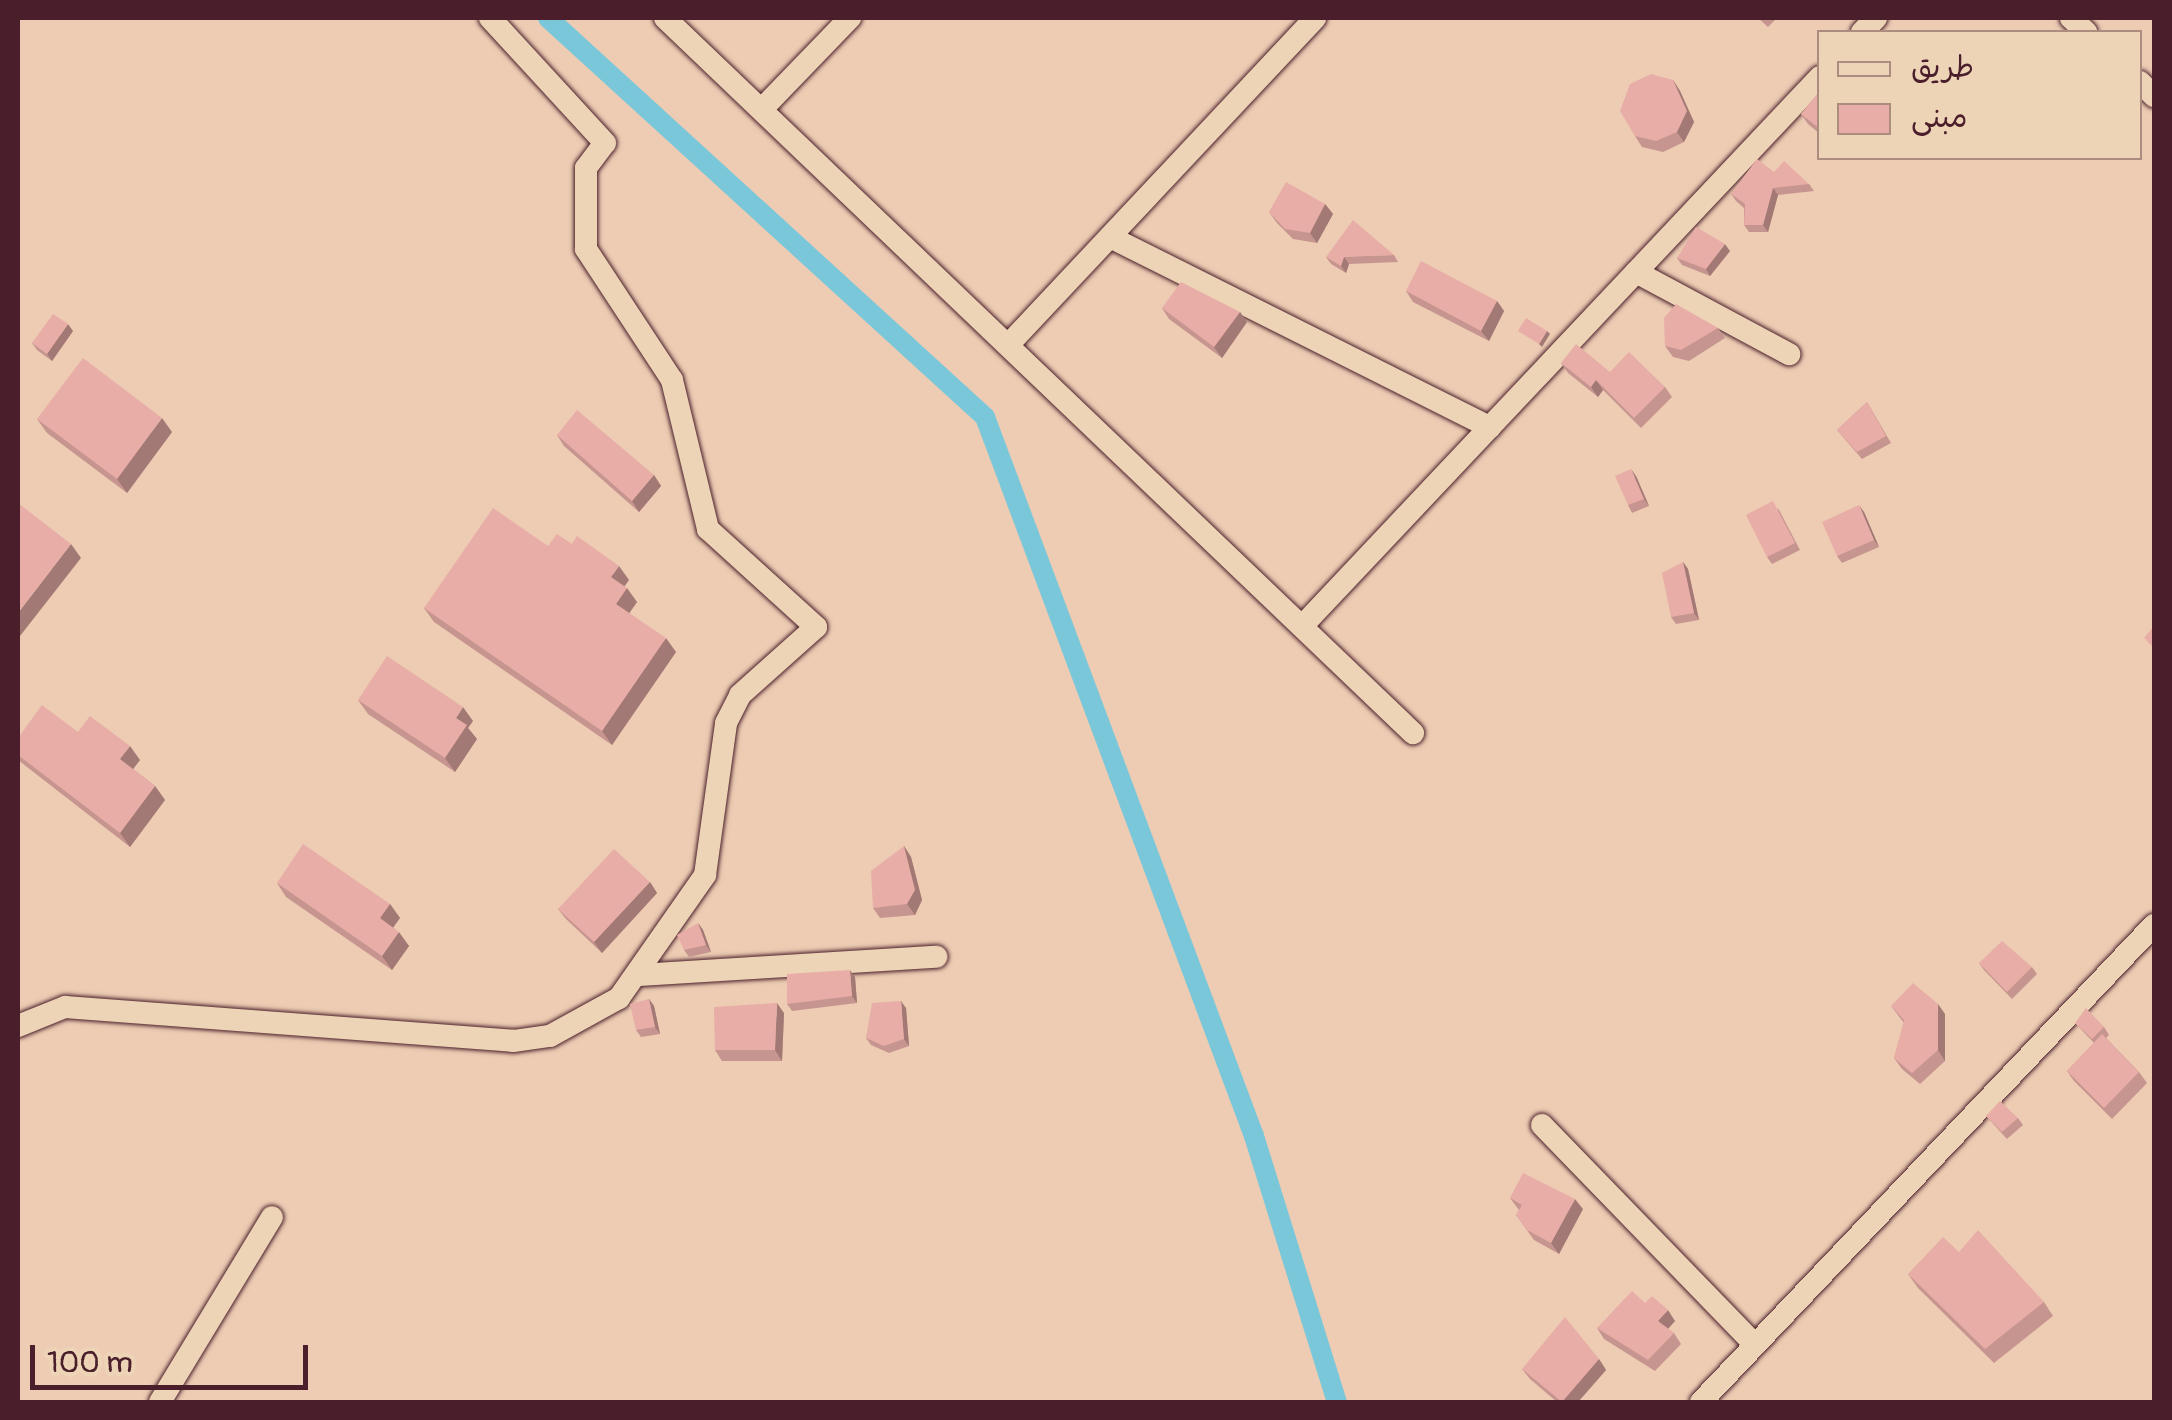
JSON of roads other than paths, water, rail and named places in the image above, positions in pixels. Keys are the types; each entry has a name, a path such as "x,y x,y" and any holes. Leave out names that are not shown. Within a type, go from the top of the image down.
{"street":[{"path":"18,1026 65,1007 512,1041 585,1024 638,975 705,875 726,724 740,695 816,627 708,529 672,380 586,248 586,168 605,142 490,18"},
{"path":"665,18 1306,622 1412,733"},
{"path":"762,109 850,18"},
{"path":"1010,343 1315,18"},
{"path":"1306,622 1817,80"},
{"path":"1110,236 1490,427"},
{"path":"1636,272 1789,354"},
{"path":"1700,1402 2154,925"},
{"path":"638,975 936,958"},
{"path":"1542,1125 1755,1345"},
{"path":"160,1402 272,1217"}],"waterway":[{"path":"548,18 985,417 1254,1136 1337,1402"}]}
